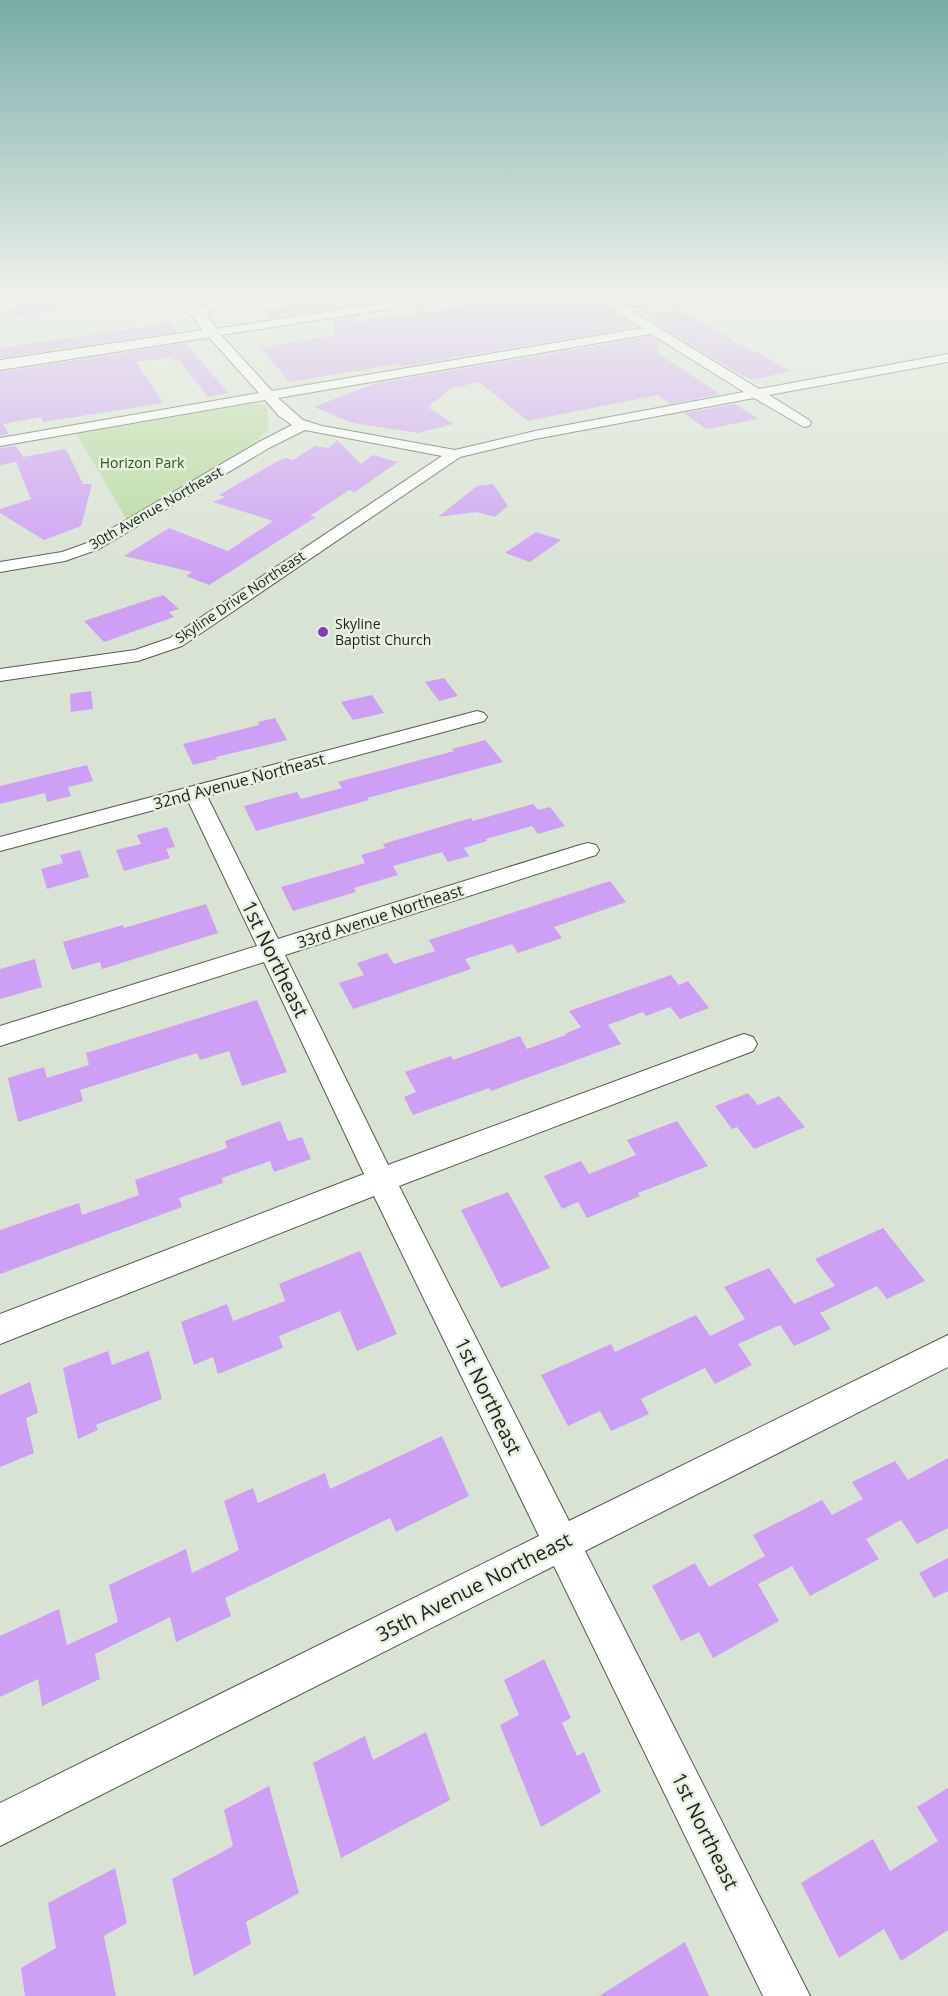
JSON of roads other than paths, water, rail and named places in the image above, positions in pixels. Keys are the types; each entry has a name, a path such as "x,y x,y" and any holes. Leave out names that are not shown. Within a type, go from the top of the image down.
{"street":[{"path":"262,390 284,413 304,425 319,430 455,454 535,435 772,390"},
{"path":"0,442 301,390"},
{"path":"751,390 804,423"},
{"name":"30th Avenue Northeast","path":"0,567 55,559 93,546 264,444 304,425"},
{"name":"Skyline Drive Northeast","path":"0,675 138,655 176,642 455,454"},
{"name":"32nd Avenue Northeast","path":"0,844 477,717"},
{"name":"1st Northeast","path":"195,792 381,1180 787,1996"},
{"name":"33rd Avenue Northeast","path":"0,1036 588,850"},
{"path":"0,1329 381,1180 744,1044"},
{"name":"35th Avenue Northeast","path":"0,1825 948,1350"}],"place":[{"name":"Skyline Baptist Church","path":"323,632"}],"park label":[{"name":"Horizon Park","path":"142,463"}]}
